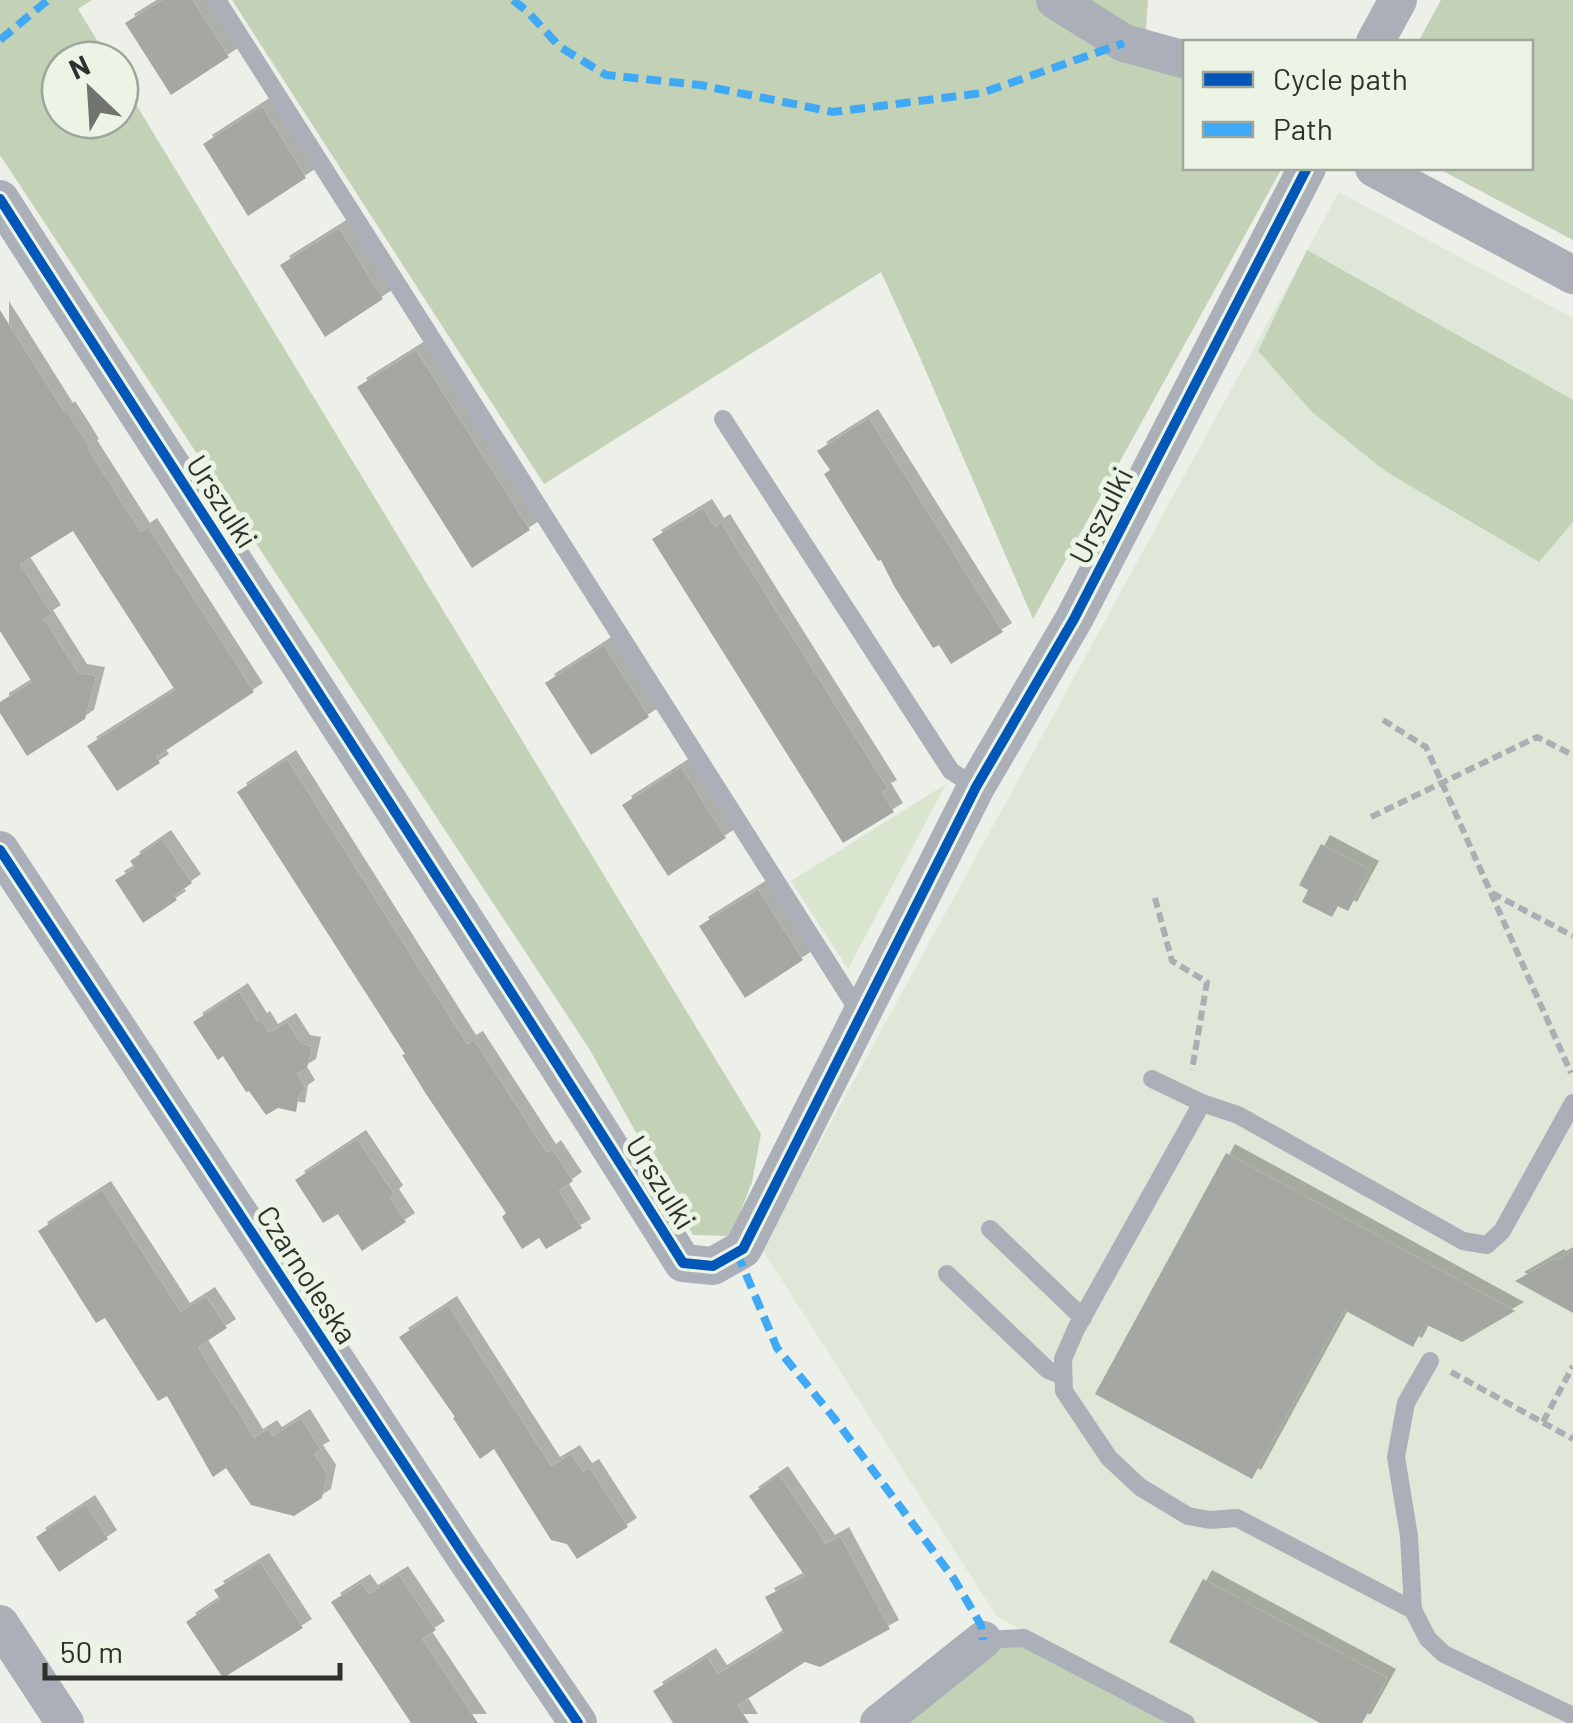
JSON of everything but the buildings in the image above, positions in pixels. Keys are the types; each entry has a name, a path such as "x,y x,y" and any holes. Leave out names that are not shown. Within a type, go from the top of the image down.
{"street":[{"path":"1054,0 1124,42 1183,59"},
{"path":"1376,40 1398,0"},
{"name":"Urszulki","path":"0,199 684,1263 713,1266 743,1249 976,786 1074,619 1307,170"},
{"path":"1378,170 1573,275"},
{"name":"Czarnoleska","path":"0,850 578,1723"},
{"path":"0,1624 65,1723"},
{"path":"879,1723 982,1640"}],"lane":[{"path":"217,0 861,1016"},
{"path":"723,419 951,772 976,786"},
{"path":"1152,1079 1238,1116 1463,1241 1487,1246 1502,1231 1568,1119 1573,1103"},
{"path":"1195,1099 1063,1360 1064,1392 1109,1458 1140,1487 1188,1516 1210,1520 1238,1518 1413,1610"},
{"path":"990,1229 1083,1318"},
{"path":"946,1274 1048,1370 1064,1376"},
{"path":"1436,1365 1406,1403 1396,1457 1410,1536 1413,1610 1428,1639 1444,1654 1573,1716"},
{"path":"982,1640 1024,1638 1186,1723"}],"path":[{"path":"1383,720 1426,748 1572,1072"},
{"path":"1371,817 1536,737 1573,755"},
{"path":"1491,892 1573,936"},
{"path":"1154,898 1172,962 1207,982 1195,1099"},
{"path":"1436,1365 1573,1438"},
{"path":"1543,1422 1573,1366"}],"shaded area":[{"path":"1339,192 1573,318 1573,1723 1198,1723 997,1617 762,1249"},
{"path":"946,784 848,969 791,881"}],"green space":[{"path":"0,0 92,0 78,9 97,40 40,40 40,140 140,140 140,111 761,1134 752,1182 731,1236 693,1235 590,1050 0,155"},
{"path":"232,0 1148,0 1146,28 1183,61 1183,170 1281,170 1033,619 881,272 544,484"},
{"path":"1441,0 1573,0 1573,240 1441,170 1533,170 1533,40 1419,40"},
{"path":"1307,250 1573,400 1573,522 1539,562 1385,471 1312,412 1258,351"},
{"path":"1020,1629 1198,1723 906,1723"}],"marked path":[{"path":"0,40 48,0"},
{"path":"513,0 560,47 606,75 700,85 833,112 982,93 1124,43"},
{"path":"737,1253 777,1348 954,1579 981,1625 983,1640"}],"cycle path":[{"path":"0,199 683,1263 713,1266 743,1249 976,787 1074,619 1306,170"},
{"path":"0,850 578,1723"}]}
